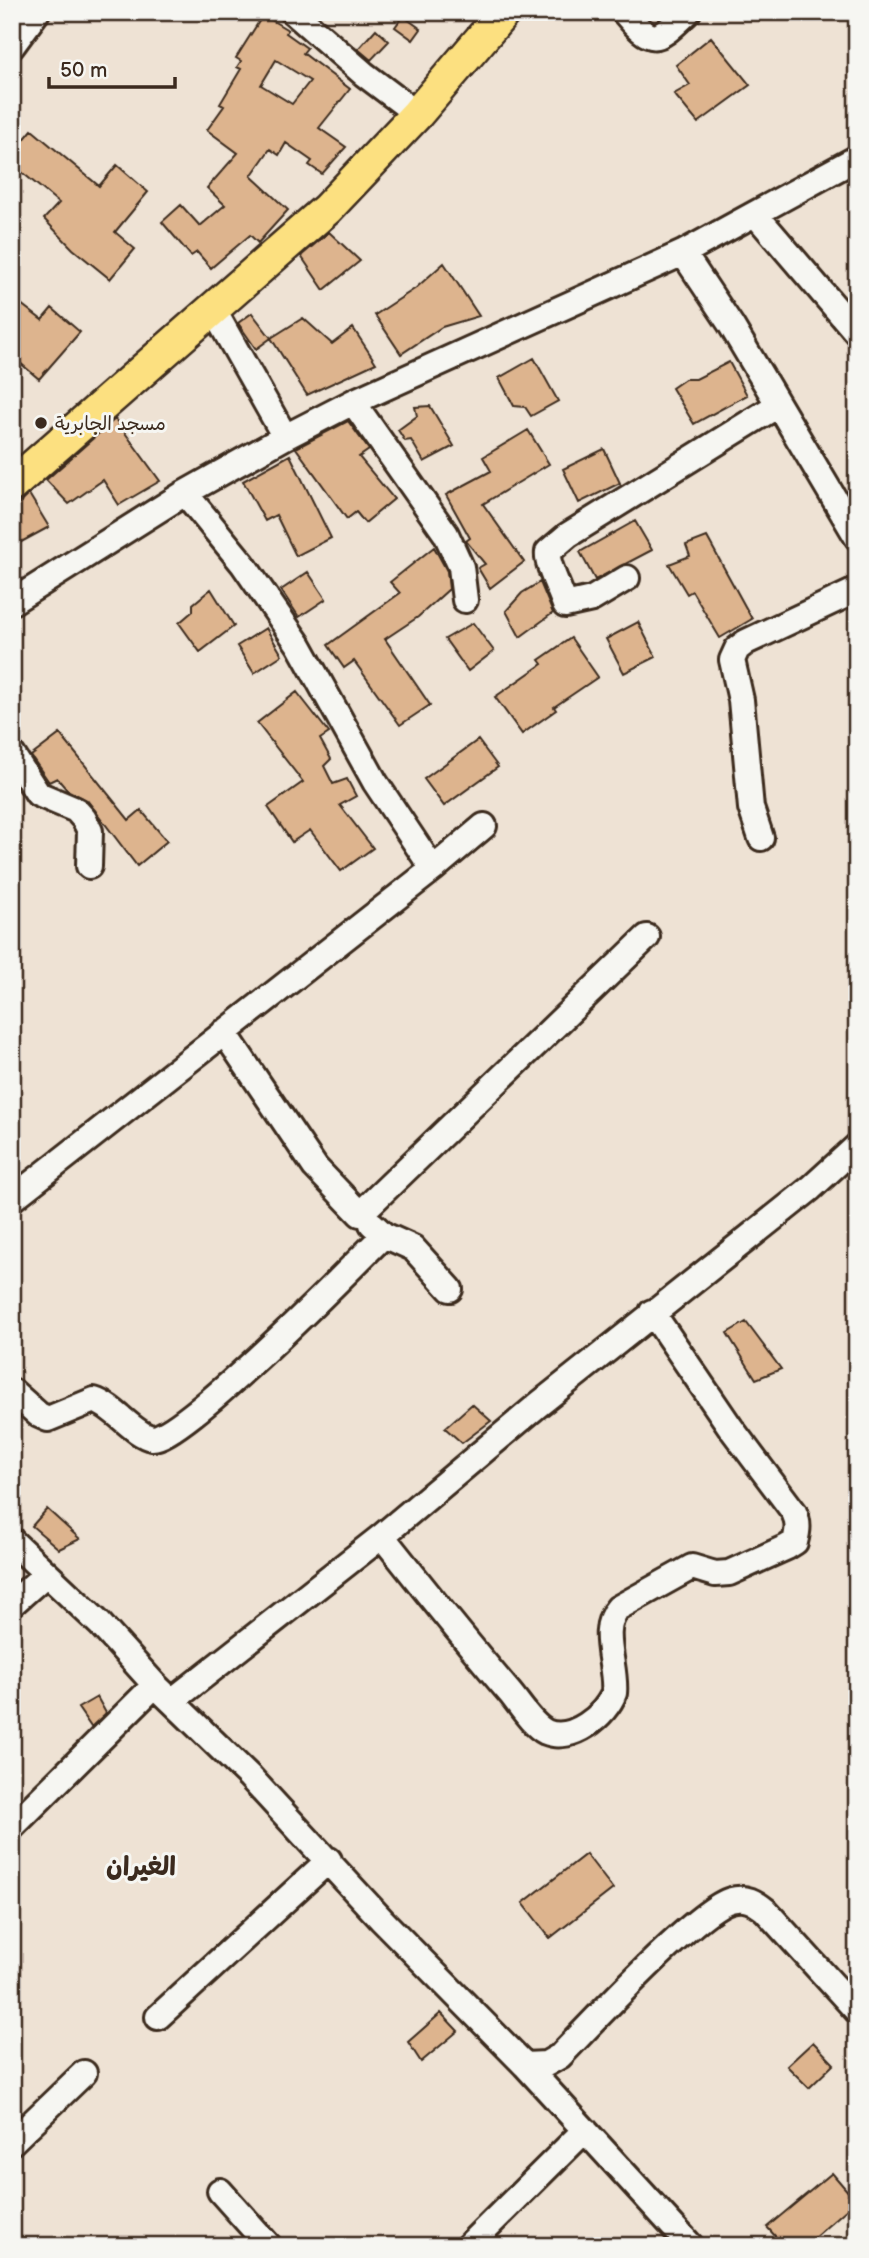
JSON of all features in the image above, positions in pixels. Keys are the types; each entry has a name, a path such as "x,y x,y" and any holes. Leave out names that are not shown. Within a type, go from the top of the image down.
{"main road":[{"path":"12,485 327,209 417,114 505,12"}],"street":[{"path":"12,46 37,12"},
{"path":"293,12 364,74 417,114"},
{"path":"624,12 641,33 650,38 662,36 688,12"},
{"path":"12,602 185,493 285,437 353,402 683,253 857,158"},
{"path":"756,215 857,333"},
{"path":"683,253 731,325 857,537"},
{"path":"213,309 285,437"},
{"path":"353,402 446,534 461,567 465,600"},
{"path":"627,578 592,599 565,605 558,580 547,560 548,552 568,535 778,405"},
{"path":"185,493 243,564 299,645 375,782 433,869"},
{"path":"761,838 751,808 741,700 733,660 737,649 746,642 857,590"},
{"path":"12,754 38,794 76,810 84,818 90,831 89,866"},
{"path":"12,1199 433,869 484,825"},
{"path":"360,1214 647,937"},
{"path":"224,1032 315,1167 384,1235 413,1248 450,1289"},
{"path":"12,1827 163,1693 382,1536 652,1312 811,1188 857,1146"},
{"path":"12,1391 39,1415 48,1419 94,1400 148,1437 164,1436 229,1385 384,1235"},
{"path":"382,1536 463,1639 540,1727 561,1734 598,1716 614,1693 608,1631 611,1617 618,1608 692,1567 715,1574 729,1573 787,1547 795,1542 799,1522 652,1312"},
{"path":"12,1541 100,1624 163,1693 329,1860 382,1920 525,2065 691,2246"},
{"path":"12,1604 46,1573"},
{"path":"158,2017 329,1860"},
{"path":"525,2065 546,2064 561,2056 697,1922 730,1900 748,1899 765,1910 857,2011"},
{"path":"12,2143 84,2073"},
{"path":"468,2246 585,2130"},
{"path":"220,2190 269,2246"}],"building":[{"path":"263,15 288,30 286,33 307,48 303,53 350,89 319,128 346,147 322,174 309,165 312,161 286,143 279,155 270,149 251,176 288,210 258,243 250,235 211,268 197,252 191,256 162,222 181,205 200,226 225,205 207,188 238,153 207,130 224,106 220,104 241,69 237,67 241,61 236,58","holes":["276,60 310,81 292,104 261,85"]},
{"path":"403,16 421,29 413,40 395,27"},
{"path":"376,29 389,41 371,60 358,49"},
{"path":"711,37 750,85 698,123 674,94 690,85 676,65"},
{"path":"32,130 99,186 117,165 148,192 115,232 135,249 110,279 73,249 44,219 59,203 12,164 12,154"},
{"path":"329,232 360,261 324,290 301,256"},
{"path":"444,263 479,316 442,327 401,354 375,315 416,288"},
{"path":"12,297 42,320 52,308 80,332 39,379 12,356"},
{"path":"252,313 271,338 256,349 238,323"},
{"path":"303,318 332,344 353,328 376,363 307,395 271,338"},
{"path":"534,358 558,401 531,416 525,407 514,406 499,378"},
{"path":"729,362 747,395 694,424 672,388 685,379 696,379"},
{"path":"430,406 454,446 424,462 411,440 405,441 398,430 417,416 415,407"},
{"path":"115,419 160,481 119,505 103,480 69,504 46,480"},
{"path":"348,421 369,450 359,457 394,499 365,523 356,512 347,519 296,448"},
{"path":"528,430 549,464 483,504 524,562 490,588 478,568 485,564 466,541 470,538 446,495 491,471 483,457"},
{"path":"604,449 620,483 579,503 563,469"},
{"path":"290,455 331,538 296,556 276,515 265,521 243,481"},
{"path":"29,494 49,527 12,547 12,510"},
{"path":"635,521 652,550 595,580 580,552"},
{"path":"707,537 752,619 720,638 692,591 687,594 669,564 690,556 686,545"},
{"path":"434,547 447,571 449,589 418,617 385,639 430,705 400,725 354,661 344,668 328,645 400,593 390,582"},
{"path":"308,572 326,599 299,617 281,590"},
{"path":"540,582 553,613 520,637 506,611 522,593"},
{"path":"211,589 234,626 200,652 179,623 193,611 193,604"},
{"path":"638,622 656,657 624,673 606,639"},
{"path":"473,623 494,651 468,671 445,639"},
{"path":"266,628 282,655 254,673 237,646"},
{"path":"571,638 598,677 554,707 556,710 522,734 495,697 542,664 539,660"},
{"path":"297,692 329,733 320,739 331,759 324,766 333,784 347,779 356,796 340,805 373,848 341,871 310,830 292,842 268,807 303,782 257,723"},
{"path":"60,734 129,820 141,810 167,841 137,866 87,800 67,790 57,778 49,782 31,756"},
{"path":"478,740 498,767 444,806 424,779"},
{"path":"746,1322 781,1369 756,1379 727,1333"},
{"path":"472,1404 491,1421 462,1443 445,1428"},
{"path":"47,1509 80,1539 59,1549 32,1526"},
{"path":"97,1697 106,1713 91,1727 78,1708"},
{"path":"586,1854 613,1889 550,1938 523,1903"},
{"path":"441,2013 458,2031 421,2062 408,2042"},
{"path":"813,2042 834,2064 809,2088 787,2066"},
{"path":"832,2173 856,2201 805,2246 784,2246 767,2227"}],"place":[{"name":"مسجد الجابرية","path":"41,423"}],"district":[{"name":"الغيران","path":"141,1866"}]}
